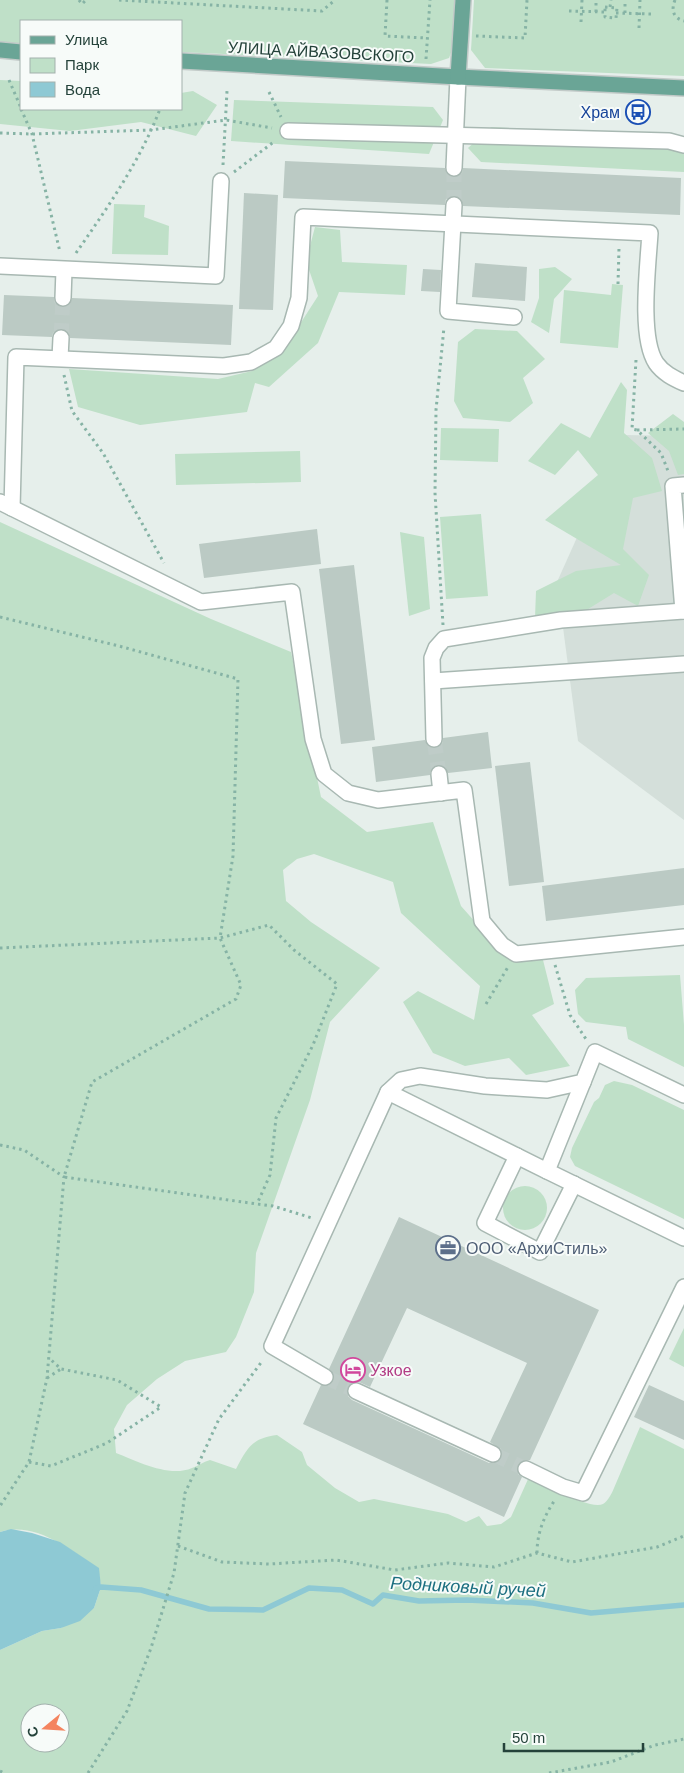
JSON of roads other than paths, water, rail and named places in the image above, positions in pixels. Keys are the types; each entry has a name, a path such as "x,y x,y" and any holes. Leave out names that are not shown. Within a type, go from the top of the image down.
{"main road":[{"path":"458,77 463,0"},
{"path":"0,50 20,52"},
{"name":"УЛИЦА АЙВАЗОВСКОГО","path":"182,61 684,88"}],"lane":[{"path":"454,168 458,77"},
{"path":"288,131 669,142 684,145"},
{"path":"0,266 216,276 221,181"},
{"path":"454,205 448,312 514,316"},
{"path":"684,383 670,376 656,364 648,348 646,329 650,233 303,217 300,298 291,326 276,348 252,362 224,366 16,357 6,505 201,602 292,592 313,739 324,774 348,793 378,800 464,790 482,921 502,945 516,954 684,936"},
{"path":"63,298 64,270"},
{"path":"60,358 61,338"},
{"path":"434,739 432,658 436,648 444,639 561,620 683,611 678,485"},
{"path":"433,681 684,664"},
{"path":"439,774 441,793"},
{"path":"547,1171 595,1052 684,1095"},
{"path":"325,1377 272,1346 388,1092 401,1080 420,1076 485,1086 547,1090 564,1088 584,1082"},
{"path":"388,1092 684,1238"},
{"path":"517,1156 484,1223 540,1252 574,1184"},
{"path":"526,1469 583,1494 684,1287"},
{"path":"356,1391 493,1454"}],"water":[{"path":"11,1529 32,1533 60,1542 99,1568 101,1587 94,1608 80,1621 61,1628 42,1631 0,1650 0,1532"}],"waterway":[{"name":"Родниковый ручей","path":"95,1589 101,1587 141,1590 209,1609 263,1610 309,1588 342,1590 373,1604 383,1595 419,1601 467,1600 533,1603 591,1613 684,1605"}],"tunnel":[{"path":"454,168 454,205"},
{"path":"61,338 63,298"},
{"path":"434,739 439,774"},
{"path":"325,1377 356,1391"},
{"path":"493,1454 526,1469"}],"place":[{"name":"Храм","path":"638,112"},
{"name":"ООО «АрхиСтиль»","path":"448,1248"},
{"name":"Узкое","path":"353,1370"}]}
